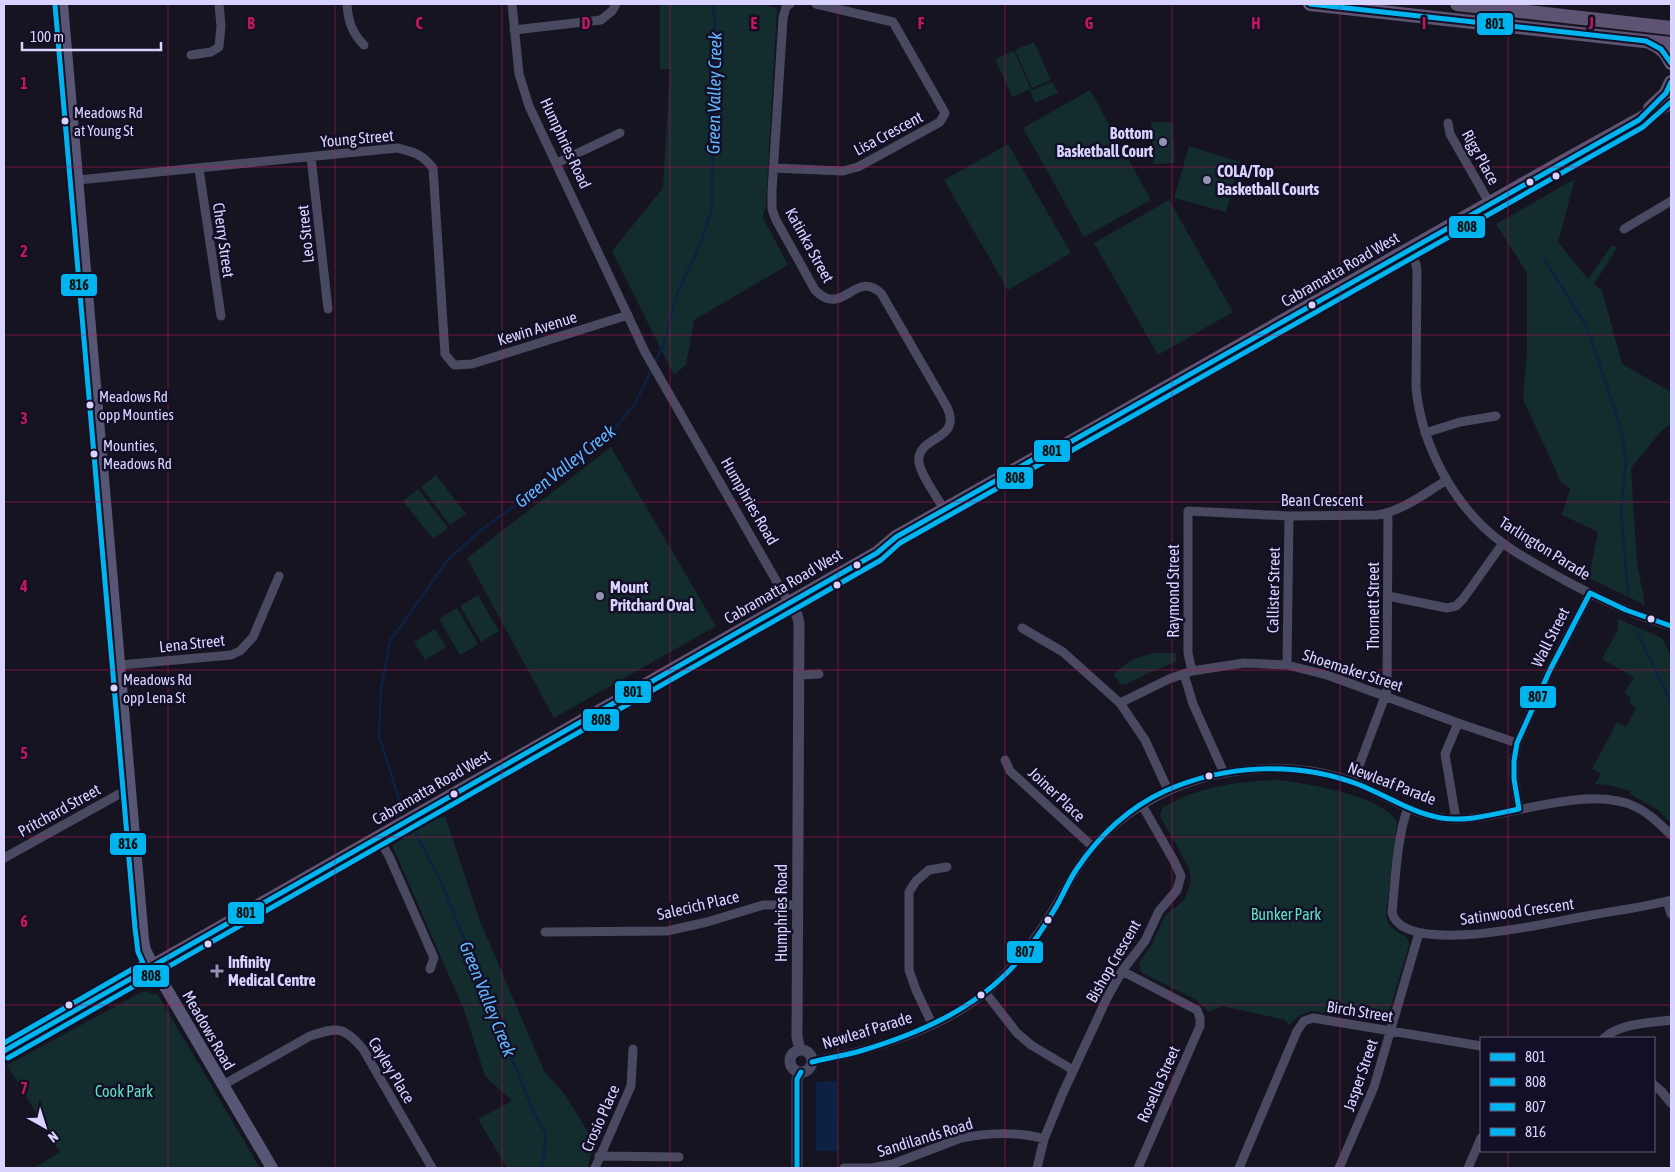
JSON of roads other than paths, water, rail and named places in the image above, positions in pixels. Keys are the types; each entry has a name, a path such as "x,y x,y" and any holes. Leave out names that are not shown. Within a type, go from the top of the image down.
{"main road":[{"name":"Meadows Road","path":"62,4 143,940 145,950 153,966 272,1168"},
{"path":"1310,4 1671,44"},
{"path":"1457,4 1671,28"},
{"path":"1646,41 1659,46 1671,63"},
{"path":"1639,120 1666,93 1671,82"},
{"name":"Cabramatta Road West","path":"1639,120 1671,92"},
{"name":"Cabramatta Road West","path":"4,1052 877,553 896,537 1040,455 1058,449 1408,250 1639,120 1671,104"},
{"name":"Cabramatta Road West","path":"877,553 900,545 1045,463 1058,449"}],"street":[{"path":"191,55 211,52 219,47 221,26 219,4"},
{"path":"347,4 353,31 364,45"},
{"name":"Humphries Road","path":"512,4 519,74 529,106 645,352 797,615 799,623 797,1037 800,1050"},
{"path":"514,30 601,20 612,11 616,4"},
{"name":"Lisa Crescent","path":"773,168 843,170 858,167 940,122 945,113 893,22 816,4"},
{"name":"Katinka Street","path":"788,5 782,18 772,209 776,220 815,290 822,297 831,300 842,298 861,286 870,286 881,293 947,407 951,421 947,430 924,446 919,456 920,467 944,510"},
{"name":"Rigg Place","path":"1448,123 1450,134 1490,204"},
{"path":"557,163 620,133"},
{"name":"Young Street","path":"78,180 398,148 412,151 425,157 433,168 445,354 454,364"},
{"name":"Leo Street","path":"311,157 328,309"},
{"name":"Cherry Street","path":"199,168 220,316"},
{"path":"1624,229 1671,201"},
{"name":"Tarlington Parade","path":"1408,250 1416,264 1417,271 1416,388 1418,404 1425,433 1447,480 1469,511 1503,543 1590,593 1626,610 1671,626"},
{"name":"Kewin Avenue","path":"454,364 472,364 628,315"},
{"path":"1425,433 1460,422 1496,416"},
{"name":"Bean Crescent","path":"1188,511 1289,516 1368,516 1388,514 1447,480"},
{"name":"Raymond Street","path":"1188,511 1188,672 1193,704 1224,773"},
{"name":"Thornett Street","path":"1353,782 1387,691 1388,514"},
{"name":"Callister Street","path":"1287,665 1289,516"},
{"path":"1388,596 1447,608 1456,606 1503,543"},
{"name":"Lena Street","path":"120,665 231,655 240,651 253,638 279,576"},
{"name":"Wall Street","path":"1519,809 1514,779 1517,743 1551,667 1590,593"},
{"path":"1022,628 1063,652 1120,704 1145,740 1168,790"},
{"name":"Shoemaker Street","path":"1120,704 1146,690 1188,672 1244,664 1287,665 1327,675 1517,743"},
{"path":"799,675 819,674"},
{"path":"1456,819 1445,754 1458,723"},
{"name":"Joiner Place","path":"1004,760 1010,771 1093,847"},
{"name":"Newleaf Parade","path":"812,1062 855,1052 897,1039 959,1011 1004,976 1021,958 1055,907 1075,871 1093,847 1118,822 1168,790 1224,773 1283,768 1301,770 1353,782 1408,808 1429,815 1456,819 1588,799 1615,799 1640,808 1671,835"},
{"name":"Pritchard Street","path":"4,858 130,788"},
{"name":"Bishop Crescent","path":"1037,1168 1044,1139 1073,1070 1122,971 1145,941 1159,910 1176,890 1181,876 1142,805"},
{"name":"Satinwood Crescent","path":"1408,808 1403,828 1392,913 1394,920 1406,929 1456,935 1490,933 1669,901"},
{"path":"378,838 389,856 434,958 430,969"},
{"path":"932,1024 909,970 909,892 916,881 929,870 947,867"},
{"path":"1669,901 1671,914"},
{"name":"Salecich Place","path":"545,932 667,931 706,922 763,905 798,905"},
{"name":"Jasper Street","path":"1339,1168 1372,1093 1385,1054 1419,932"},
{"name":"Rosella Street","path":"1122,971 1197,1010 1200,1018 1200,1026 1138,1168"},
{"path":"985,992 1017,1033 1031,1046 1073,1070"},
{"name":"Birch Street","path":"1239,1168 1297,1031 1304,1021 1313,1018 1480,1046"},
{"path":"1605,1037 1611,1032 1630,1026 1671,1020"},
{"name":"Cayley Place","path":"223,1085 310,1036 340,1029 353,1037 363,1049 432,1168"},
{"name":"Crosio Place","path":"594,1168 631,1086 632,1049"},
{"path":"797,1168 797,1079 801,1072 809,1069 812,1062 808,1053 800,1050 792,1054 790,1061 792,1068 801,1072"},
{"path":"1655,1086 1671,1103"},
{"name":"Sandilands Road","path":"844,1168 872,1168 893,1164 973,1135 1022,1134 1044,1139"},
{"path":"1468,1168 1480,1140"},
{"path":"599,1156 679,1158"}],"water":[{"path":"837,1081 838,1151 816,1151 816,1082"}],"waterway":[{"name":"Green Valley Creek","path":"654,364 663,346 678,291 700,245 712,209 715,27 713,4"},
{"path":"1544,259 1587,327 1621,429 1626,461 1621,511 1628,593"},
{"name":"Green Valley Creek","path":"401,806 379,735 381,689 390,641 447,561 482,529 571,466 611,433 635,404 652,369"},
{"path":"1637,632 1671,703"},
{"name":"Green Valley Creek","path":"415,832 441,882 534,1113 546,1134 541,1168"}],"place":[{"name":"Meadows Rd at Young St","path":"65,121"},
{"name":"Bottom Basketball Court","path":"1163,142"},
{"name":"COLA/Top Basketball Courts","path":"1207,180"},
{"name":"Meadows Rd opp Mounties","path":"90,405"},
{"name":"Mounties, Meadows Rd","path":"94,454"},
{"name":"Mount Pritchard Oval","path":"600,596"},
{"name":"Meadows Rd opp Lena St","path":"114,688"},
{"name":"Infinity Medical Centre","path":"217,971"}],"park label":[{"name":"Bunker Park","path":"1286,914"},
{"name":"Cook Park","path":"124,1091"}]}
